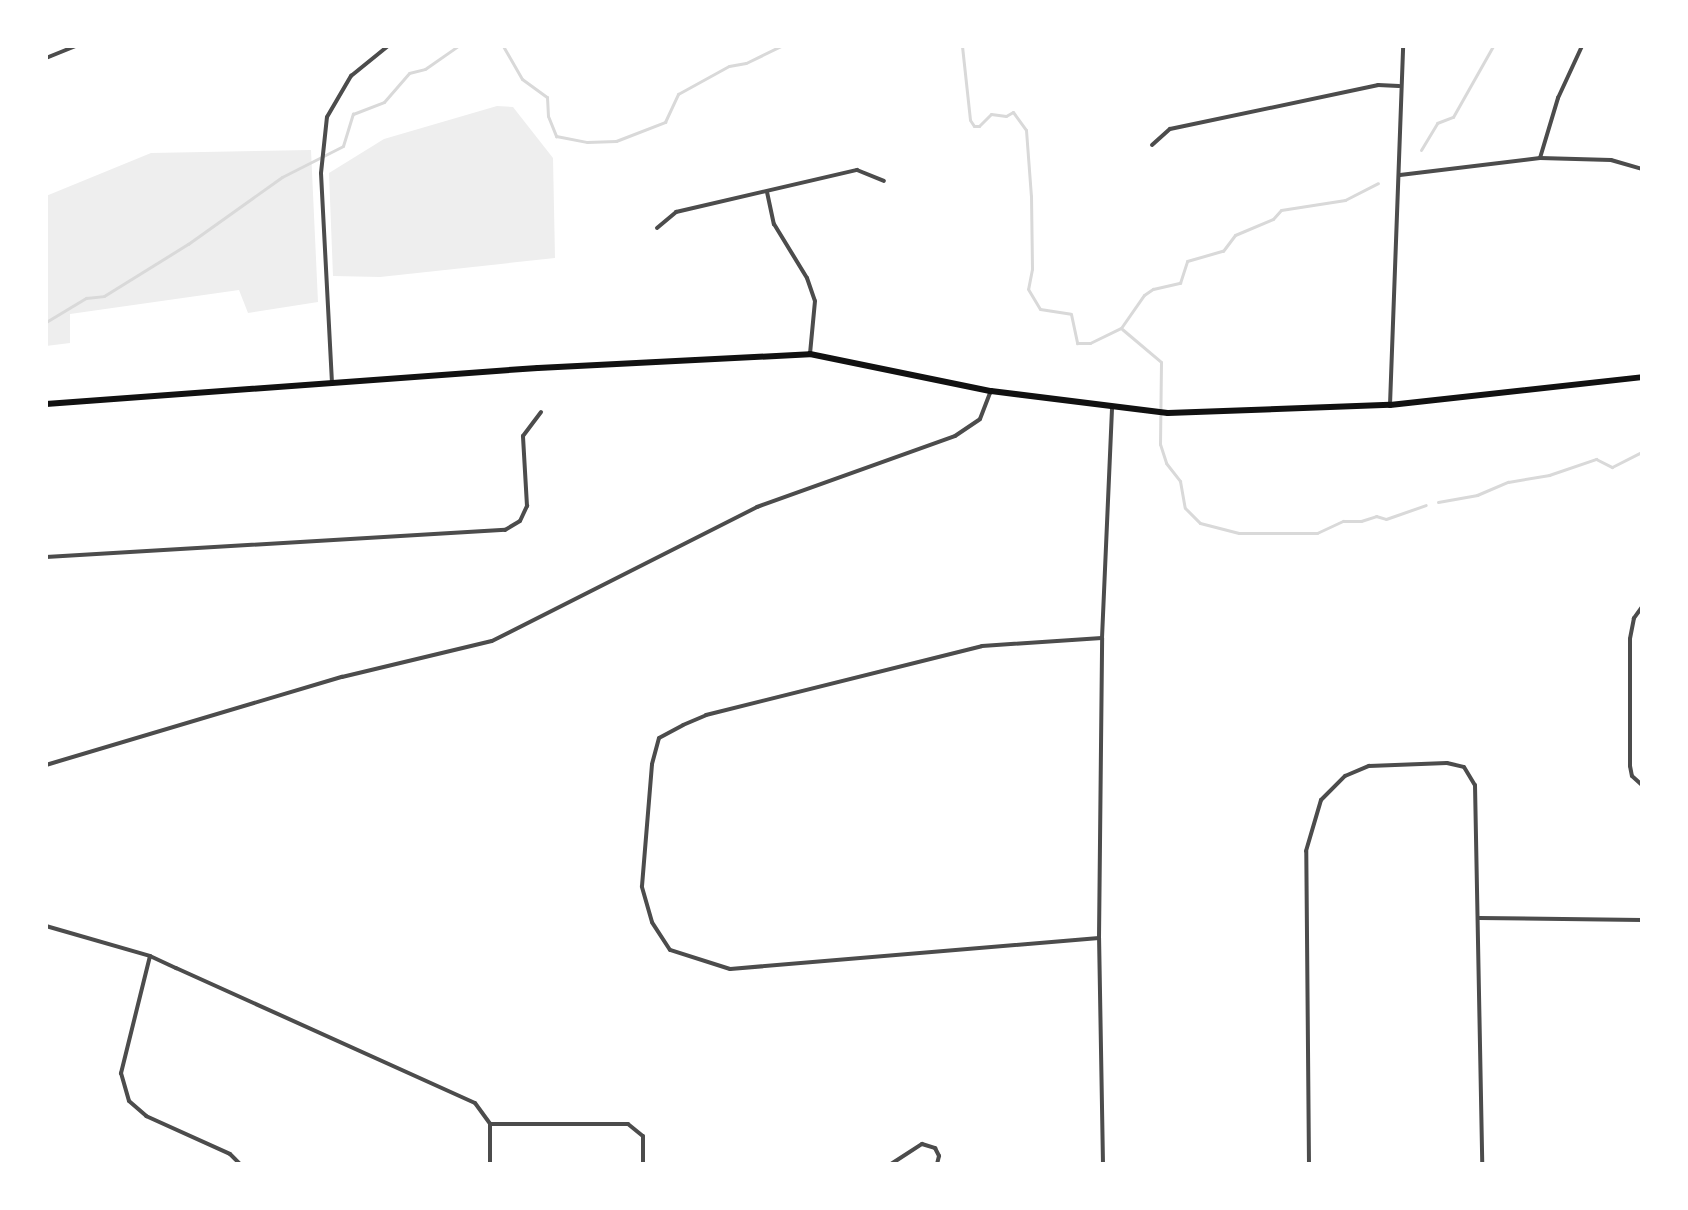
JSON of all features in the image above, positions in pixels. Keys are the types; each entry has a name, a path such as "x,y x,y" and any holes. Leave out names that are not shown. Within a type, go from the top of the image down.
{"main road":[{"path":"46,404 538,368 810,354 991,391 1168,413 1390,405 1642,377"}],"street":[{"path":"46,58 76,46"},
{"path":"333,384 321,173 327,117 351,76 388,46"},
{"path":"1390,405 1400,175 1399,86 1403,46"},
{"path":"1540,158 1558,98 1582,46"},
{"path":"1152,145 1170,129 1266,105 1378,85 1399,86"},
{"path":"1400,175 1540,158 1611,160 1642,169"},
{"path":"657,228 676,212 857,170 884,181"},
{"path":"767,191 774,224 807,278 815,301 810,354"},
{"path":"46,765 342,677 492,641 757,507 955,436 980,419 991,391"},
{"path":"1103,1164 1099,938 1102,638 1112,408"},
{"path":"46,557 505,530 520,521 527,506 523,436 541,412"},
{"path":"1642,607 1634,618 1630,639 1630,766 1632,776 1642,785"},
{"path":"1099,938 730,969 670,950 652,922 642,886 652,764 659,738 683,725 706,715 982,646 1102,638"},
{"path":"1309,1164 1306,851 1321,800 1345,776 1369,766 1447,763 1464,767 1475,785 1482,1164"},
{"path":"1479,918 1642,920"},
{"path":"46,926 150,956 475,1103 490,1124 490,1164"},
{"path":"150,956 121,1073 129,1101 146,1116 230,1154 240,1164"},
{"path":"490,1124 628,1124 643,1136 643,1164"},
{"path":"891,1164 922,1144 935,1148 939,1156 937,1164"}],"shaded area":[{"path":"497,106 513,107 553,158 555,258 380,277 333,276 329,173 384,139"},
{"path":"311,150 318,302 248,313 239,290 70,314 70,343 46,346 46,196 151,153"}],"waterway":[{"path":"46,322 86,298 104,296 188,244 282,177 343,146 353,114 384,102 409,73 425,69 458,46"},
{"path":"503,46 522,79 547,97 548,116 556,136 587,142 616,141 665,122 678,94 729,66 746,63 781,46"},
{"path":"962,46 970,120 974,126 979,126 991,114 1006,116 1013,112 1026,130 1032,269 1028,289 1040,309 1071,314 1077,343 1090,343 1121,328 1144,295 1153,289 1180,283 1187,261 1223,251 1235,235 1273,219 1281,210 1345,200 1378,183"},
{"path":"1421,150 1437,123 1453,117 1493,46"},
{"path":"1122,329 1161,362 1160,444 1166,463 1180,481 1185,508 1200,523 1239,533 1317,533 1343,521 1361,521 1376,516 1386,519 1426,505"},
{"path":"1438,502 1477,495 1508,482 1549,475 1596,459 1612,467 1642,452"}]}
